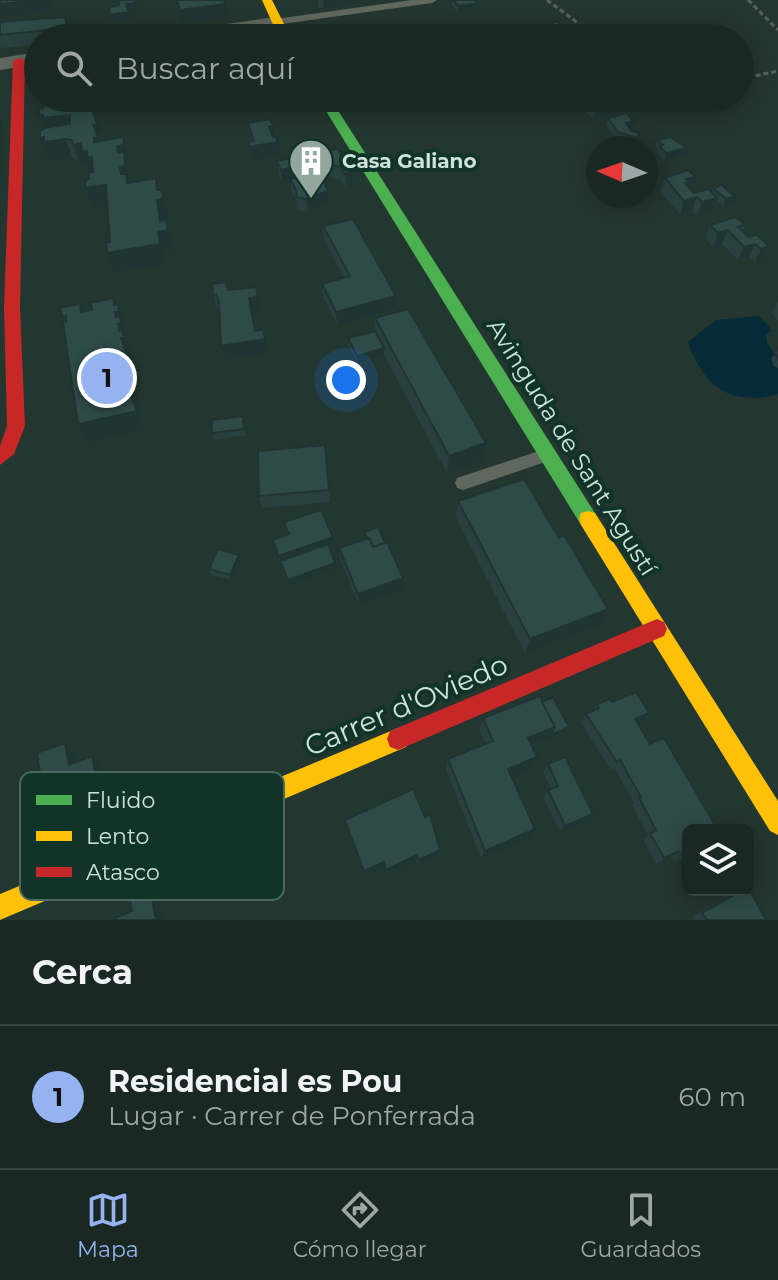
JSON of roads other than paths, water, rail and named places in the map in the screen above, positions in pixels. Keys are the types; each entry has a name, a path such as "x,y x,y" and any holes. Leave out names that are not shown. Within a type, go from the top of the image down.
{"street":[{"path":"267,0 277,24"},
{"path":"0,458 8,449 16,426 12,307 19,61"},
{"name":"Avinguda de Sant Agustí","path":"333,112 778,823"},
{"name":"Carrer d'Oviedo","path":"284,787 657,629"},
{"name":"Carrer d'Oviedo","path":"0,907 20,899"}],"lane":[{"path":"310,24 432,0"},
{"path":"463,483 548,454"}],"water":[{"path":"759,316 772,330 766,335 767,343 775,354 771,359 778,368 778,394 746,398 733,395 721,389 702,371 688,342 716,320"}],"place":[{"name":"Casa Galiano","path":"311,200"},
{"name":"Residencial es Pou","path":"107,378"}]}
